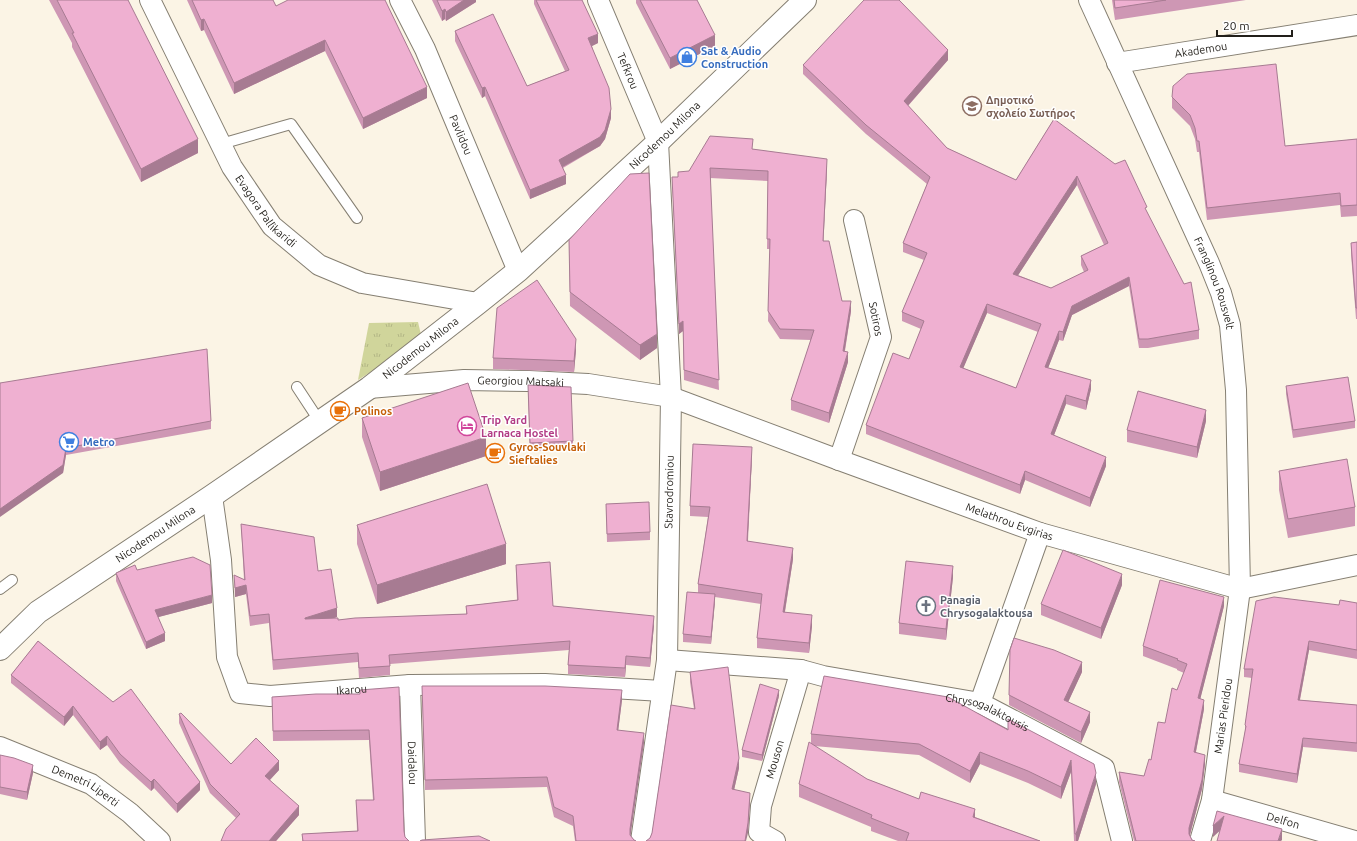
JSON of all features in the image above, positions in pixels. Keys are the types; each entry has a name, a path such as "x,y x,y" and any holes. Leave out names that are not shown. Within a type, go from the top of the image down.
{"main road":[{"name":"Nicodemou Milona","path":"0,649 38,612 212,496 369,388 518,271 658,142 805,0"}],"street":[{"name":"Evagora Pallikaridi","path":"150,0 232,167 272,226 319,265 362,284 478,303"},
{"name":"Pavlidou","path":"400,0 425,49 518,271"},
{"name":"Tefkrou","path":"598,0 658,142"},
{"name":"Franglinou Rousvelt","path":"1089,0 1116,63 1222,293 1230,325 1236,390 1240,590"},
{"name":"Akademou","path":"1116,63 1357,25"},
{"name":"Stavrodromiou","path":"641,841 667,660 671,397 658,142"},
{"name":"Sotiros","path":"839,460 881,337 854,220"},
{"name":"Georgiou Matsaki","path":"369,388 464,380 529,381 588,384 671,397"},
{"name":"Melathrou Evgirias","path":"671,397 1040,533 1240,590 1357,565"},
{"name":"Ikarou","path":"212,496 221,560 228,657 240,693 270,696 410,685 546,684 662,691"},
{"path":"980,703 1040,533"},
{"name":"Marias Pieridou","path":"1200,841 1212,800 1240,590"},
{"name":"Chrysogalaktousis","path":"667,660 801,670 823,676 980,703 1104,768 1122,841"},
{"name":"Mouson","path":"775,841 759,832 761,806 801,670"},
{"name":"Daidalou","path":"410,685 415,841"},
{"name":"Demetri Liperti","path":"0,748 91,784 130,813 160,841"},
{"name":"Delfon","path":"1212,800 1355,841"}],"lane":[{"path":"221,144 291,124 357,218"},
{"path":"297,388 320,422"},
{"path":"0,589 12,580"}],"green space":[{"path":"418,322 422,339 358,380 369,323"}],"building":[{"path":"57,0 128,0 198,139 141,169 72,33 74,33"},
{"path":"192,0 273,0 276,6 288,0 385,0 427,87 363,118 325,40 234,83 204,19 201,20"},
{"path":"437,0 464,0 446,12 445,9 442,11"},
{"path":"536,0 582,0 598,34 588,38 609,88 611,109 605,130 600,137 559,160 566,175 530,190 485,87 482,88 455,31 493,14 527,86 569,70"},
{"path":"640,0 697,0 715,35 670,58"},
{"path":"864,0 899,0 948,50 904,101 947,148 1016,180 1054,119 1115,164 1125,160 1147,207 1145,208 1184,284 1191,282 1199,330 1148,339 1139,339 1129,277 1072,306 1063,332 1059,331 1045,367 1091,380 1086,401 1066,395 1051,434 1106,457 1090,498 1025,471 1020,485 866,425 893,353 909,359 924,321 902,312 927,253 903,243 930,177 866,125 803,65","holes":["1077,176 1108,243 1081,256 1088,270 1051,288 1013,274","987,304 1041,324 1016,388 960,367"]},
{"path":"1114,0 1166,0 1115,8"},
{"path":"1276,64 1285,146 1357,139 1357,205 1341,206 1340,193 1207,208 1199,141 1197,141 1195,128 1190,115 1172,97 1173,86 1187,74"},
{"path":"710,136 753,139 752,149 827,159 823,241 829,241 842,301 851,301 843,351 848,352 829,413 791,400 814,330 780,329 768,311 770,239 767,239 768,171 710,168 719,380 684,370 683,321 679,324 672,177 678,177 678,172 689,171"},
{"path":"649,173 657,334 640,345 570,292 569,240 630,174"},
{"path":"1357,242 1357,308 1356,308 1351,243"},
{"path":"537,280 576,339 574,361 493,358 497,308"},
{"name":"Metro","path":"207,349 211,421 66,448 63,465 0,509 0,383"},
{"path":"1348,377 1355,421 1293,430 1286,386"},
{"path":"468,383 486,437 380,472 362,418"},
{"path":"528,385 571,387 573,441 530,443"},
{"path":"1138,391 1206,410 1197,447 1127,430"},
{"path":"693,444 752,447 747,541 793,548 783,612 812,615 809,643 757,638 762,594 698,584 710,507 690,506"},
{"path":"1347,459 1355,507 1288,519 1279,471"},
{"path":"487,484 506,544 377,585 357,525"},
{"path":"649,502 650,532 607,534 606,504"},
{"path":"241,524 314,537 318,571 331,569 337,608 305,619 338,618 338,620 355,618 467,614 466,606 518,600 516,565 550,562 553,606 654,616 650,658 626,656 625,668 568,665 570,641 389,655 390,666 359,668 358,653 273,660 269,614 250,616 246,585 235,588 234,575 245,580"},
{"path":"1063,550 1122,574 1101,628 1041,604"},
{"path":"193,557 210,565 212,595 155,610 165,633 146,642 116,573 135,565 137,570"},
{"name":"Panagia Chrysogalaktousa","path":"906,561 953,566 946,629 899,623"},
{"path":"1160,580 1224,597 1198,698 1204,700 1194,752 1205,755 1202,780 1189,828 1189,834 1192,840 1195,841 1136,841 1119,772 1144,776 1149,759 1151,760 1158,722 1165,723 1172,688 1177,690 1187,664 1177,660 1178,659 1143,646"},
{"path":"687,592 715,594 711,637 683,634"},
{"path":"1274,597 1339,605 1340,600 1357,603 1357,650 1309,641 1298,700 1357,705 1357,743 1303,738 1297,774 1239,764 1246,726 1253,669 1244,669 1256,601"},
{"path":"1014,638 1054,650 1082,662 1064,700 1090,712 1081,732 1009,695 1010,650"},
{"path":"38,641 113,702 131,689 200,782 177,804 154,779 151,782 120,754 107,736 100,742 73,706 64,717 11,675"},
{"path":"728,667 739,758 732,789 750,793 745,841 646,841 650,838 652,833 671,705 695,709 690,672"},
{"path":"824,676 948,697 1008,730 1008,719 1094,764 1096,773 1076,834 1071,760 1061,787 1028,771 980,752 970,771 919,744 811,734"},
{"path":"760,684 779,690 762,755 742,750"},
{"path":"422,686 545,686 622,690 617,730 644,733 630,829 630,835 636,841 576,841 573,816 554,807 547,777 425,780"},
{"path":"399,687 404,831 405,837 409,841 303,841 302,834 358,831 356,800 374,800 369,730 273,731 272,697 316,694 360,694 360,690"},
{"path":"181,713 231,764 256,738 279,761 265,776 299,806 269,841 221,841 226,829 240,814 210,784 179,714"},
{"path":"809,742 867,779 919,799 921,792 975,809 973,817 1040,841 906,841 909,833 871,818 872,815 799,784"},
{"path":"0,755 33,765 27,792 0,787"},
{"path":"1217,811 1282,829 1278,841 1217,841 1224,816 1213,826"},
{"path":"479,836 490,841 420,841 422,840"}],"place":[{"name":"Sat & Audio Construction","path":"687,57"},
{"name":"Δημοτικό σχολείο Σωτήρος","path":"972,106"},
{"name":"Polinos","path":"340,411"},
{"name":"Trip Yard Larnaca Hostel","path":"467,426"},
{"name":"Metro","path":"69,442"},
{"name":"Gyros-Souvlaki Sieftalies","path":"495,453"},
{"name":"Panagia Chrysogalaktousa","path":"926,606"}]}
